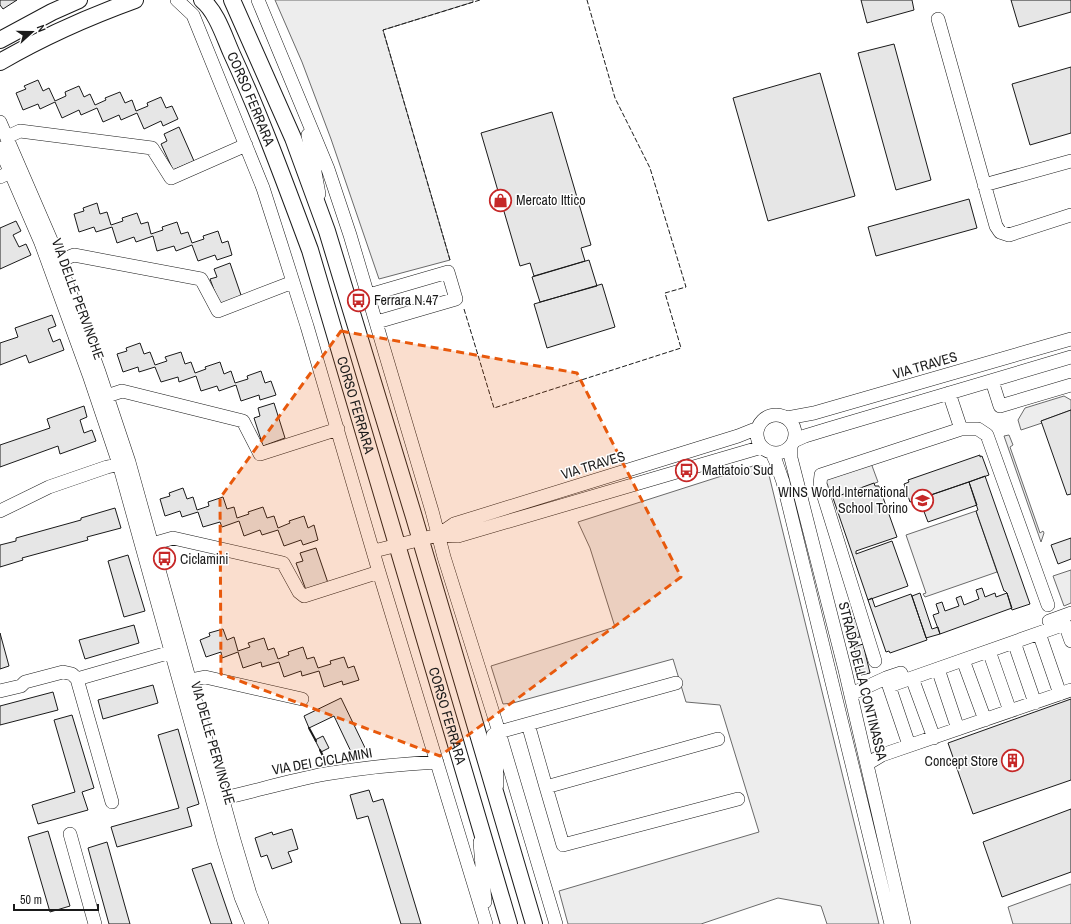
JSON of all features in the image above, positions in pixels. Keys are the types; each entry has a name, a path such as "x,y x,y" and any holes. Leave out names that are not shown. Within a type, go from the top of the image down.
{"main road":[{"path":"0,40 52,12 80,0"},
{"path":"0,62 79,21 135,0"},
{"name":"CORSO FERRARA","path":"202,0 206,3 217,21 245,81 310,250 509,924"},
{"name":"CORSO FERRARA","path":"232,0 293,138 327,231 421,540 534,924"}],"street":[{"name":"CORSO FERRARA","path":"177,0 193,15 263,188 338,428 486,923"},
{"name":"CORSO FERRARA","path":"258,0 330,176 350,235 377,322 438,535 556,924"},
{"path":"938,19 984,185 996,226 1000,232 1009,234 1071,215"},
{"name":"CORSO FERRARA","path":"303,108 327,231"},
{"name":"VIA DELLE PERVINCHE","path":"0,122 6,175 38,237 89,375 124,463 152,544 176,651 190,680 218,799"},
{"name":"CORSO FERRARA","path":"3,142 20,131 152,148 171,178 246,145"},
{"name":"VIA DELLE PERVINCHE","path":"3,142 28,185 59,261 107,396 124,463 218,799 241,897 252,924"},
{"path":"984,185 1071,162"},
{"name":"VIA DELLE PERVINCHE","path":"59,261 74,255 201,279 218,310 293,282"},
{"path":"368,295 448,272 456,299 377,322"},
{"name":"VIA TRAVES","path":"787,418 814,413 1071,339"},
{"path":"767,450 782,452 805,436 828,428 1071,357"},
{"path":"992,381 1000,406 1071,385"},
{"name":"CORSO FERRARA","path":"107,396 122,391 242,421 260,454 338,428"},
{"path":"949,393 961,429"},
{"path":"792,444 796,435 795,429 787,418 782,416 770,416 765,418 758,428 757,438 776,462 782,482 891,924"},
{"name":"VIA TRAVES","path":"374,551 438,535 454,524 738,436 758,428"},
{"path":"875,661 820,484 821,475 961,429 978,430 987,435 1048,605"},
{"name":"STRADA DELLA CONTINASSA","path":"792,444 791,458 851,694 904,924"},
{"name":"VIA TRAVES","path":"438,535 458,536 767,450"},
{"path":"0,512 49,488 124,463"},
{"path":"152,544 173,538 283,563 299,592 304,596 380,572"},
{"path":"851,694 886,678 1071,613"},
{"path":"909,745 889,686 1065,624 1071,641"},
{"path":"867,764 882,755 909,745 934,738 1066,692 1039,633"},
{"path":"1014,642 1035,702"},
{"path":"77,679 176,651"},
{"path":"989,651 1010,711"},
{"path":"963,660 985,720"},
{"path":"938,669 958,729"},
{"path":"0,691 21,686 25,682 64,672 72,674 77,679 112,802"},
{"name":"VIA DELLE PERVINCHE","path":"190,680 204,676 302,699"},
{"path":"912,678 934,738"},
{"path":"499,732 676,683"},
{"name":"CORSO FERRARA","path":"490,703 491,727 496,754 497,799"},
{"path":"528,724 563,845 738,799"},
{"path":"546,787 718,739"},
{"name":"VIA DEI CICLAMINI","path":"218,799 325,774 362,768 437,762"},
{"name":"CORSO FERRARA","path":"479,822 486,923"},
{"path":"70,834 95,924"},
{"name":"VIA DELLE PERVINCHE","path":"229,841 262,924"}],"highlighted area":[{"path":"341,331 577,373 681,577 440,756 221,674 220,498"}],"shaded area":[{"path":"275,0 473,0 473,2 383,30 450,260 379,279 331,139 302,62"},
{"path":"1064,396 1071,400 1071,410 1041,421 1042,423 1021,430 1018,420 1025,408"},
{"path":"1009,435 1013,445 1010,447 1040,533 1043,531 1044,533 1041,542 1004,436"},
{"path":"871,463 878,482 833,498 826,481 827,476"},
{"path":"756,465 766,467 768,471 879,924 827,924 821,906 778,898 701,924 568,924 559,891 759,832 720,705 686,702 673,659 513,703 503,704 491,666 615,627 590,548 578,522"},
{"path":"976,511 997,572 925,597 923,594 926,593 906,535"},
{"path":"1071,570 1071,603 1064,606 1053,576"},
{"path":"1071,884 1071,924 1013,924 1008,907"}],"building":[{"path":"0,0 17,0 3,9 0,5"},
{"path":"861,0 912,0 914,10 867,23"},
{"path":"1011,0 1071,0 1071,12 1019,27"},
{"path":"894,44 931,180 896,190 858,53"},
{"path":"1071,67 1071,133 1030,145 1012,84"},
{"path":"820,73 855,196 768,221 733,98"},
{"path":"38,80 43,91 49,88 55,101 66,96 65,92 79,86 84,97 90,94 95,105 106,100 105,98 120,92 125,103 132,100 136,111 148,106 147,103 161,97 166,108 172,106 178,119 163,126 161,121 144,129 137,113 121,120 119,115 103,122 97,108 81,115 79,110 62,118 55,102 40,109 38,104 23,110 16,93 26,89 24,86"},
{"path":"552,112 591,245 581,248 585,261 534,276 530,263 520,266 481,133"},
{"path":"179,127 194,161 173,170 161,144 167,141 164,134"},
{"path":"969,199 977,228 876,256 868,227"},
{"path":"97,203 100,214 107,212 111,225 123,221 122,218 137,213 141,224 148,222 151,234 163,230 162,227 177,222 181,234 188,232 192,243 204,239 203,236 218,231 222,243 228,241 232,255 217,260 215,255 198,261 192,245 176,251 174,246 157,251 153,236 136,242 134,237 117,243 112,227 96,232 94,227 79,232 74,214 84,211 83,208"},
{"path":"16,221 21,231 13,235 19,247 26,244 31,255 0,269 0,228"},
{"path":"589,260 597,286 540,302 532,277"},
{"path":"230,263 242,298 220,306 210,279 217,277 214,269"},
{"path":"602,284 615,327 547,348 534,304"},
{"path":"52,315 56,326 48,329 53,342 60,339 64,350 29,363 26,355 0,365 0,343 18,337 15,328"},
{"path":"140,343 144,354 150,352 155,365 167,361 165,357 181,352 185,364 191,362 195,373 206,369 205,367 220,362 224,374 231,371 235,383 248,379 247,376 261,371 265,383 271,381 276,395 260,400 259,395 241,401 236,385 219,391 217,386 201,391 196,376 179,382 178,377 161,382 155,367 139,372 138,367 123,372 117,354 127,351 126,348"},
{"path":"274,403 285,438 263,446 254,418 260,416 258,408"},
{"path":"84,406 87,417 80,420 84,433 92,430 96,441 60,454 58,446 0,467 0,445 50,428 47,419"},
{"path":"1071,410 1071,494 1067,495 1041,421"},
{"path":"980,455 980,457 982,456 989,475 910,502 904,484 909,482 908,480"},
{"path":"985,476 1030,604 1012,610 976,511 978,510 969,482"},
{"path":"969,482 977,505 928,522 920,501 932,497 931,495"},
{"path":"874,483 875,486 879,486 897,537 856,551 856,554 892,541 908,586 868,600 833,498"},
{"path":"183,488 187,499 193,497 197,510 209,506 208,502 223,497 227,509 234,507 237,518 249,514 248,512 263,507 267,518 274,516 278,528 290,523 289,521 304,516 308,528 314,525 318,540 303,545 301,540 284,546 278,530 262,535 260,530 244,536 239,521 222,527 220,522 203,527 198,512 182,517 180,511 165,516 160,499 170,496 169,493"},
{"path":"115,508 121,528 87,537 88,540 22,558 23,560 0,567 0,545 16,541 16,538 81,520 81,518"},
{"path":"1071,538 1071,559 1058,564 1051,545"},
{"path":"316,548 328,583 306,590 296,563 303,561 300,553"},
{"path":"128,555 145,611 124,617 108,561"},
{"path":"982,588 985,597 995,593 996,597 1007,593 1012,608 940,634 933,615 939,613 936,604 942,602 945,611 959,606 956,598 961,596 964,605 979,599 976,590"},
{"path":"920,593 932,629 938,627 940,634 926,638 912,596"},
{"path":"911,594 927,640 890,653 889,651 886,652 868,600 872,598 875,607"},
{"path":"856,618 860,637 853,638 849,620"},
{"path":"134,625 139,643 85,659 79,640"},
{"path":"223,629 227,640 234,637 238,651 250,647 248,643 264,638 268,650 274,648 278,659 289,655 288,652 303,647 307,659 314,657 318,668 331,664 330,661 344,657 348,668 354,666 359,680 343,685 342,681 324,687 319,671 302,676 301,671 284,677 279,662 262,667 261,662 243,668 238,652 222,658 221,652 206,657 200,640 210,636 209,633"},
{"path":"0,633 9,666 0,669"},
{"path":"863,644 870,673 861,675 854,647"},
{"path":"153,685 158,703 103,719 98,700"},
{"path":"53,692 58,710 0,725 0,706"},
{"path":"341,698 368,754 355,760 334,716 309,728 304,716"},
{"name":"Concept Store","path":"1071,699 1071,780 973,814 948,743"},
{"path":"72,715 94,788 82,792 88,810 38,824 32,805 75,792 54,720"},
{"path":"178,729 199,804 187,808 192,826 117,847 111,827 179,808 158,735"},
{"path":"323,736 329,748 321,752 315,740"},
{"path":"369,790 373,802 383,799 421,924 401,924 368,816 357,819 350,795"},
{"path":"1071,809 1071,872 1002,897 983,842"},
{"path":"292,829 298,849 288,852 292,862 272,869 267,855 261,857 255,838 272,832 273,835"},
{"path":"48,831 70,906 50,912 28,837"},
{"path":"107,842 130,924 109,924 88,848"},
{"path":"211,863 232,924 211,924 192,869"}],"fence":[{"path":"450,260 383,30 480,0"},
{"path":"464,309 494,408 681,348 665,293 686,287 650,168 615,98 587,0"},
{"path":"324,758 337,759"}],"wall":[{"path":"309,728 316,741"},
{"path":"320,750 324,758"}],"place":[{"name":"Mercato Ittico","path":"501,200"},
{"name":"Ferrara N.47","path":"359,300"},
{"name":"Mattatoio Sud","path":"687,470"},
{"name":"WINS World International School Torino","path":"923,500"},
{"name":"Ciclamini","path":"164,559"},
{"name":"Concept Store","path":"1013,761"}]}
